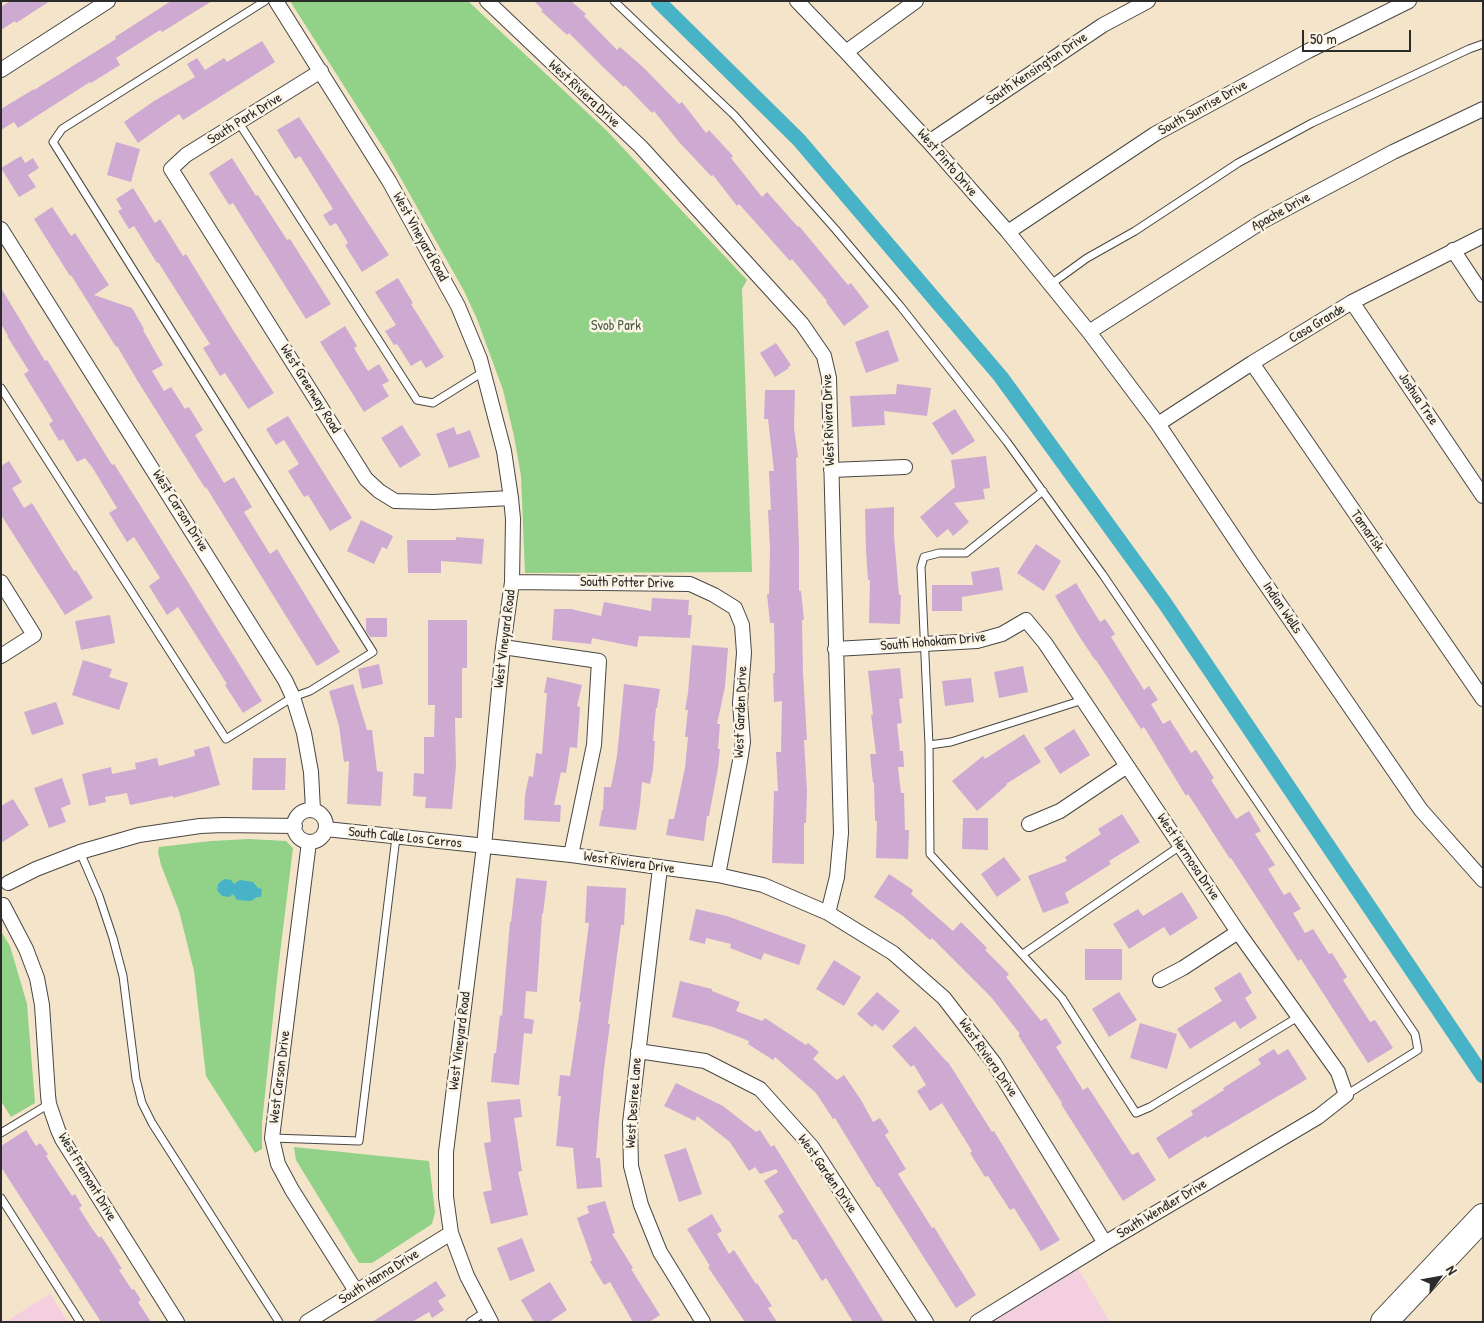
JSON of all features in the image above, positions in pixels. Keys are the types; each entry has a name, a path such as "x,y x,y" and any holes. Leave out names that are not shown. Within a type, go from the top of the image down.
{"highway":[{"path":"1384,1322 1483,1217"}],"street":[{"path":"1,70 108,1"},
{"name":"West Vineyard Road","path":"276,1 389,181 458,306 483,372 504,451 513,519 512,582 503,647 484,846 446,1152 446,1197 451,1233 467,1276 488,1317"},
{"name":"West Riviera Drive","path":"487,1 641,147 802,324 824,356 829,378 841,833 837,877 828,913"},
{"name":"West Pinto Drive","path":"797,1 929,142 1008,232 1089,332"},
{"path":"846,52 916,1"},
{"name":"South Kensington Drive","path":"929,142 1103,25 1148,1"},
{"name":"South Sunrise Drive","path":"1008,232 1155,134 1308,51 1409,1"},
{"name":"South Park Drive","path":"172,169 186,155 321,71"},
{"name":"Apache Drive","path":"1089,332 1263,221 1393,152 1483,109"},
{"name":"West Greenway Road","path":"172,169 366,479 379,491 395,501 432,502 511,498"},
{"name":"West Carson Drive","path":"1,229 275,662 293,697 308,749 313,810"},
{"name":"Casa Grande","path":"1158,424 1252,363 1352,302 1483,236"},
{"path":"1453,250 1483,295"},
{"name":"Joshua Tree","path":"1352,302 1483,496"},
{"name":"Indian Wells","path":"1089,332 1158,424 1420,810 1483,880"},
{"name":"Tamarisk","path":"1252,363 1483,699"},
{"path":"831,470 906,467"},
{"path":"1,582 34,635 1,656"},
{"name":"South Potter Drive","path":"512,582 690,584 714,595 735,608"},
{"name":"West Garden Drive","path":"718,875 743,742 740,702 744,653 742,625 735,608"},
{"name":"South Hohokam Drive","path":"835,649 978,641 1002,634 1026,620"},
{"name":"West Hermosa Drive","path":"1026,620 1045,643 1238,932 1338,1072 1346,1095"},
{"path":"503,647 599,661 594,744 571,855"},
{"path":"1030,824 1060,811 1128,766"},
{"path":"307,810 313,810 323,817 326,829 320,839 309,842 299,837 295,826 298,816 307,810"},
{"path":"2,905 7,902 10,894 10,890 4,880 101,844 139,835 192,827 223,825 295,826"},
{"name":"South Calle Los Cerros","path":"326,829 484,846"},
{"name":"West Carson Drive","path":"309,842 272,1138 278,1164 292,1190 356,1291"},
{"name":"West Riviera Drive","path":"484,846 571,855 718,875 763,885 828,913 893,953 944,998 994,1063 1105,1243"},
{"name":"West Desiree Lane","path":"660,868 630,1123 630,1166 641,1205 660,1252 703,1322"},
{"name":"West Fremont Drive","path":"2,905 26,949 37,978 42,1005 49,1104 62,1139 177,1322"},
{"path":"1160,980 1183,968 1238,932"},
{"name":"West Garden Drive","path":"638,1051 706,1061 760,1089 812,1147 926,1322"},
{"name":"South Wendler Drive","path":"977,1322 1105,1243 1318,1117 1346,1095"},
{"name":"South Hanna Drive","path":"307,1322 451,1233"}],"lane":[{"path":"1,388 226,740 293,697 310,691 373,652 53,142 62,129 265,1"},
{"path":"614,1 734,115 901,307 1006,442 1114,591 1415,1034 1418,1050 1346,1095"},
{"path":"1051,284 1087,258 1135,231 1238,163 1321,119 1483,44"},
{"path":"240,123 417,400 433,403 483,372"},
{"path":"1043,491 966,553 939,553 924,557 921,567 929,745 930,854 1062,998 1136,1113 1150,1107 1298,1017"},
{"path":"929,745 951,742 1083,700"},
{"path":"272,1138 359,1140 396,837"},
{"path":"1023,954 1180,846"},
{"path":"80,852 99,896 123,976 136,1079 142,1102 152,1124 279,1322"},
{"path":"1,1134 49,1104"},
{"path":"1,1198 80,1322"},
{"path":"470,1322 488,1317"}],"shaded area":[{"path":"1074,1262 1110,1322 977,1322"},
{"path":"50,1294 68,1322 5,1322"}],"green space":[{"name":"Svob Park","path":"290,1 468,1 607,131 747,280 742,289 752,572 525,573 521,476 514,436 503,390 477,319 464,291 386,152"},
{"path":"249,839 286,841 293,848 262,1123 262,1149 255,1153 206,1076 194,971 179,911 161,865 158,852 159,847"},
{"path":"1,931 10,946 27,1004 35,1103 11,1117 1,1101"},
{"path":"294,1147 429,1161 435,1212 432,1224 372,1263 359,1263 296,1160"}],"water":[{"path":"224,879 231,880 234,884 240,880 253,882 258,888 262,889 261,897 251,901 237,900 233,894 229,897 222,896 217,890 218,884"}],"building":[{"path":"10,1 50,1 16,23 15,21 1,30 1,7"},
{"path":"171,1 212,1 162,32 160,30 116,58 120,65 18,128 14,122 1,130 1,109 116,39 115,37"},
{"path":"534,1 571,1 586,14 584,16 617,50 620,47 644,68 679,104 682,102 706,133 709,130 733,156 731,158 762,197 767,192 799,226 848,285 851,283 869,307 844,326 827,301 792,259 790,261 739,204 737,206 713,175 711,176 679,142 654,111 652,113 569,33 567,35 541,11 543,10"},
{"path":"262,41 275,62 183,120 179,114 138,143 124,122 154,101 195,77 187,64 197,58 205,70 224,58 227,62"},
{"path":"299,117 389,255 362,272 345,245 348,243 336,223 330,226 323,215 333,209 300,156 295,159 277,130"},
{"path":"116,142 140,149 131,182 107,175"},
{"path":"21,156 25,163 33,158 39,168 28,175 36,187 19,197 1,168"},
{"path":"232,158 287,240 290,239 331,304 306,319 233,203 229,205 209,173"},
{"path":"133,188 155,223 160,219 183,256 186,254 274,393 248,409 225,373 220,376 203,348 210,344 158,262 134,226 129,229 118,211 122,209 116,199"},
{"path":"52,207 71,236 75,233 109,285 94,295 132,308 163,365 152,371 164,391 171,387 185,409 189,407 203,430 195,435 224,483 234,477 252,507 244,512 270,554 277,549 340,652 317,666 117,346 34,219"},
{"path":"398,278 413,303 411,304 444,357 426,368 421,360 411,366 397,344 394,345 385,331 396,325 375,292"},
{"path":"1,288 45,361 47,360 112,465 114,464 262,701 243,713 225,685 227,684 178,607 167,615 149,586 160,578 134,537 127,542 109,513 117,508 92,467 85,458 77,462 63,439 59,441 49,424 53,421 24,374 29,371 1,324"},
{"path":"345,326 357,346 354,348 368,371 379,364 389,381 382,385 389,396 364,412 320,342"},
{"path":"888,330 899,361 866,373 855,342"},
{"path":"776,343 791,365 775,377 760,353"},
{"path":"897,384 931,388 927,416 884,411 885,425 852,427 850,396 896,394"},
{"path":"765,390 795,390 794,428 798,457 796,458 799,591 801,591 804,620 802,620 803,672 807,740 804,740 807,792 806,823 804,823 804,864 772,863 774,791 778,791 776,752 781,752 782,701 774,702 774,623 770,623 767,594 769,594 770,550 768,510 771,510 769,471 774,471 768,419 764,419"},
{"path":"955,409 975,441 952,455 932,423"},
{"path":"288,416 352,518 330,531 308,495 304,497 288,471 299,464 284,440 276,445 266,429"},
{"path":"402,425 421,455 400,468 381,438"},
{"path":"454,427 457,435 470,430 480,457 449,468 436,434"},
{"path":"986,456 990,488 983,489 985,499 954,503 969,522 953,536 948,529 937,538 920,517 955,487 951,460"},
{"path":"9,461 22,482 12,488 24,508 32,503 93,598 65,615 1,515 1,466"},
{"path":"894,507 894,536 899,595 901,595 900,624 869,623 870,580 868,580 865,509"},
{"path":"361,520 393,536 387,549 382,547 374,564 347,551"},
{"path":"456,537 484,539 482,564 441,561 441,573 408,573 407,540 456,540"},
{"path":"1036,544 1061,561 1044,591 1017,573"},
{"path":"999,567 1003,590 962,597 962,611 932,611 932,585 973,585 971,572"},
{"path":"1076,583 1100,622 1105,619 1115,634 1111,637 1144,690 1149,686 1158,700 1151,704 1163,724 1170,720 1191,753 1196,750 1214,778 1211,780 1236,819 1249,811 1261,831 1255,834 1275,865 1268,869 1284,895 1290,892 1301,909 1293,913 1305,933 1313,929 1329,954 1332,953 1347,977 1343,980 1370,1022 1375,1020 1393,1048 1368,1063 1301,959 1298,961 1188,794 1186,796 1144,727 1141,729 1079,636 1055,596"},
{"path":"652,598 689,600 688,615 692,615 690,638 639,636 637,647 592,638 591,644 552,640 554,609 571,609 601,616 604,602 651,611"},
{"path":"110,615 115,643 81,650 75,621"},
{"path":"366,618 387,618 387,637 370,637 366,631"},
{"path":"428,620 467,620 467,668 462,668 462,718 455,718 456,766 452,809 425,808 426,797 413,796 414,773 424,774 424,737 434,737 435,705 428,705"},
{"path":"692,645 728,648 725,687 717,724 720,724 718,768 709,816 707,816 704,841 666,835 669,819 674,819 685,768 688,737 685,737 688,710 685,710"},
{"path":"83,660 112,669 109,677 128,683 119,710 72,695"},
{"path":"379,664 383,684 362,689 358,669"},
{"path":"1023,666 1028,692 999,698 994,672"},
{"path":"900,668 903,698 899,699 902,723 897,724 900,751 903,751 904,767 898,767 901,793 904,793 905,830 909,830 908,859 876,858 877,821 875,821 874,782 870,754 876,754 868,671"},
{"path":"547,677 582,685 577,706 580,707 577,748 570,747 566,773 561,772 554,805 561,805 560,822 524,820 525,795 529,776 533,777 536,753 542,754 547,693 544,693"},
{"path":"971,678 974,702 945,706 942,681"},
{"path":"353,684 367,730 372,730 377,771 383,772 381,806 347,804 349,761 344,762 339,726 329,691"},
{"path":"624,684 660,689 653,741 655,741 653,770 650,784 642,782 636,830 599,826 603,810 604,787 611,787 617,756"},
{"path":"56,702 64,724 32,735 24,712"},
{"path":"1074,729 1090,755 1060,774 1044,748"},
{"path":"1024,734 1041,762 1006,784 977,811 952,781 983,756 985,759"},
{"path":"209,746 220,785 173,798 173,796 130,805 127,793 105,797 106,802 89,806 82,774 111,767 112,774 136,769 135,763 157,758 159,766 195,756 194,750"},
{"path":"253,758 286,758 285,790 252,790"},
{"path":"62,778 71,804 61,808 66,822 49,828 34,788"},
{"path":"13,799 29,825 1,843 1,806"},
{"path":"1122,814 1140,842 1109,861 1111,864 1065,893 1069,903 1043,913 1028,876 1067,861 1065,857 1101,834 1098,829"},
{"path":"963,818 988,818 988,850 962,849"},
{"path":"1004,857 1021,880 997,897 981,874"},
{"path":"889,874 913,890 911,894 953,931 961,922 987,948 985,950 1009,974 1006,977 1041,1021 1046,1018 1062,1043 1056,1047 1083,1090 1088,1087 1132,1155 1138,1152 1156,1180 1123,1201 1018,1035 1020,1034 991,997 932,938 930,940 903,916 874,897"},
{"path":"516,878 547,881 542,914 537,992 526,991 524,1018 534,1020 532,1034 524,1033 519,1085 491,1082 500,1015 502,1016 510,922"},
{"path":"587,886 626,888 624,925 621,925 608,1024 610,1024 599,1119 596,1158 600,1158 602,1187 577,1189 573,1148 556,1146 561,1096 558,1096 560,1075 570,1076 581,1002 579,1002 589,923 585,923"},
{"path":"1182,892 1198,918 1170,936 1164,927 1129,949 1113,924 1138,909 1143,916"},
{"path":"696,909 727,916 806,945 799,965 764,953 761,960 730,948 731,944 706,938 705,944 689,940"},
{"path":"1085,949 1122,949 1122,980 1085,980"},
{"path":"834,960 861,977 844,1006 816,989"},
{"path":"1240,972 1252,993 1245,998 1257,1018 1240,1029 1235,1021 1190,1049 1177,1029 1222,1001 1214,988"},
{"path":"680,981 712,989 712,991 740,1002 736,1011 762,1021 765,1018 806,1045 808,1043 819,1052 813,1059 837,1080 844,1075 873,1122 880,1118 889,1132 885,1135 906,1169 898,1174 932,1228 934,1227 976,1295 956,1308 879,1187 877,1187 835,1118 833,1119 816,1093 775,1057 773,1060 748,1044 749,1041 713,1027 672,1017"},
{"path":"877,992 900,1011 883,1031 875,1024 872,1027 857,1014"},
{"path":"1119,992 1137,1020 1109,1037 1092,1009"},
{"path":"1140,1023 1177,1034 1167,1069 1130,1058"},
{"path":"915,1026 948,1062 992,1132 994,1131 1060,1240 1041,1251 1014,1208 1010,1210 988,1176 985,1177 970,1153 972,1151 942,1103 930,1111 917,1091 926,1085 914,1065 911,1067 892,1046"},
{"path":"1274,1049 1278,1055 1288,1049 1307,1079 1169,1159 1156,1138 1193,1115 1191,1111 1261,1064 1258,1059"},
{"path":"676,1083 723,1106 756,1132 760,1130 771,1147 774,1145 884,1322 853,1322 826,1278 822,1281 796,1239 793,1240 778,1216 784,1212 764,1181 778,1172 776,1169 760,1174 755,1167 749,1171 730,1142 697,1116 695,1121 664,1106"},
{"path":"520,1099 522,1117 514,1118 522,1171 518,1172 528,1215 491,1224 483,1192 492,1190 484,1143 491,1142 487,1102"},
{"path":"26,1130 36,1146 40,1143 48,1154 46,1156 72,1196 75,1194 82,1206 79,1208 99,1238 101,1236 109,1248 122,1269 119,1270 141,1300 138,1302 151,1322 101,1322 1,1167 1,1146"},
{"path":"686,1148 702,1194 679,1202 664,1155"},
{"path":"605,1201 615,1233 612,1234 660,1315 649,1322 633,1322 610,1282 604,1285 590,1262 592,1260 577,1218 589,1213 587,1206"},
{"path":"712,1214 722,1231 717,1234 729,1254 734,1250 772,1306 768,1308 777,1322 745,1322 708,1267 710,1266 687,1229"},
{"path":"522,1238 535,1271 510,1281 497,1248"},
{"path":"436,1281 446,1296 438,1301 444,1310 432,1318 429,1312 412,1322 372,1322"},
{"path":"550,1282 567,1310 549,1322 534,1322 521,1300"}],"waterway":[{"path":"658,1 799,140 1001,377 1164,602 1483,1076"}]}
